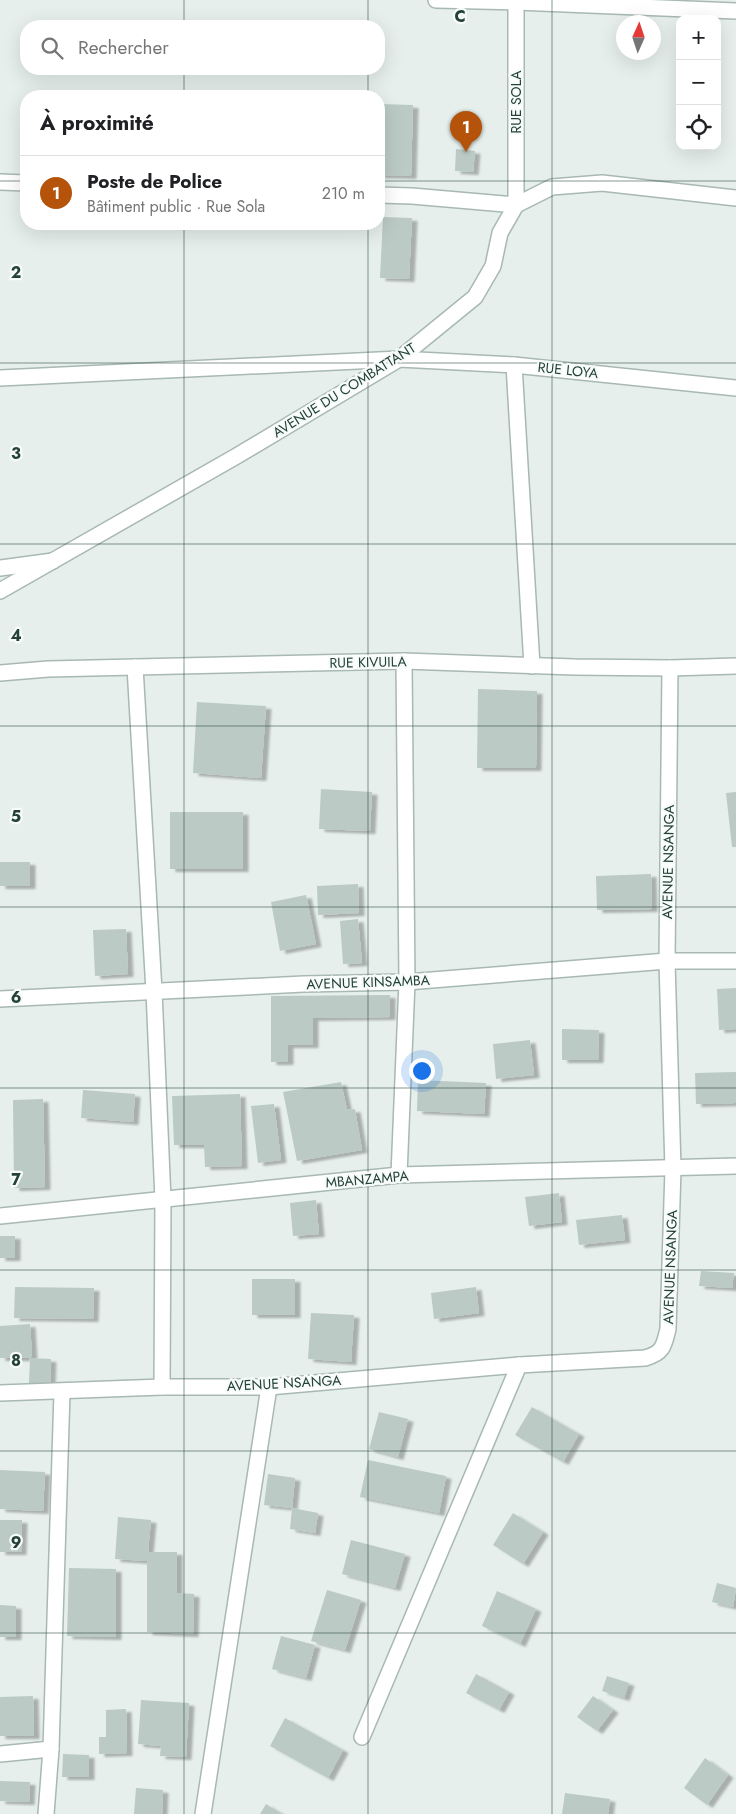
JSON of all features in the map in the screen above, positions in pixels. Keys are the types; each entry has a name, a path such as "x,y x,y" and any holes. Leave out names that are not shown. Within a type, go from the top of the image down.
{"street":[{"path":"436,0 516,1 736,11"},
{"name":"RUE SOLA","path":"516,1 516,204"},
{"path":"0,182 20,183"},
{"path":"385,195 516,204 552,187 602,183 736,198"},
{"name":"AVENUE DU COMBATTANT","path":"0,591 235,457 399,359 475,297 493,266 500,233 516,204"},
{"name":"RUE LOYA","path":"0,378 399,359 514,365 736,388"},
{"path":"514,365 532,666"},
{"path":"0,568 55,561"},
{"path":"399,1175 407,982 404,661"},
{"name":"RUE KIVUILA","path":"0,672 48,669 404,661 532,666 670,668 736,666"},
{"path":"135,667 154,991 163,1200 162,1387"},
{"name":"AVENUE NSANGA","path":"0,1393 162,1387 269,1387 519,1365 645,1358 656,1355 664,1346 668,1329 673,1169 667,962 670,668"},
{"name":"AVENUE KINSAMBA","path":"0,999 304,984 407,982 667,962 736,961"},
{"name":"MBANZAMPA","path":"0,1216 399,1175 736,1166"},
{"path":"362,1737 519,1365"},
{"path":"203,1814 269,1387"},
{"path":"46,1814 51,1749 62,1392"},
{"path":"0,1754 51,1749"}],"building":[{"path":"385,104 413,105 411,176 385,175"},
{"path":"456,149 475,151 473,172 455,171"},
{"path":"385,217 412,218 409,279 380,278 382,230 385,230"},
{"path":"478,689 537,691 536,768 477,768"},
{"path":"197,702 266,706 261,778 193,773"},
{"path":"321,789 372,792 370,831 319,829"},
{"path":"736,792 736,847 732,847 726,793"},
{"path":"170,812 243,812 243,869 170,869"},
{"path":"0,862 30,862 30,886 0,886"},
{"path":"651,874 652,909 597,910 596,876"},
{"path":"358,884 359,913 318,915 317,886"},
{"path":"306,895 316,944 280,951 271,902"},
{"path":"358,919 362,963 343,964 340,921"},
{"path":"126,929 128,974 95,976 93,930"},
{"path":"736,988 736,1029 719,1030 717,989"},
{"path":"390,995 390,1017 313,1018 313,1045 288,1045 288,1062 271,1062 271,996"},
{"path":"562,1029 599,1030 598,1060 562,1060"},
{"path":"530,1040 534,1075 496,1079 493,1044"},
{"path":"736,1072 736,1103 696,1104 695,1073"},
{"path":"418,1080 486,1083 484,1114 417,1111"},
{"path":"341,1082 347,1110 355,1109 362,1150 297,1161 283,1092"},
{"path":"83,1090 135,1094 133,1122 81,1118"},
{"path":"240,1094 242,1166 205,1167 204,1145 174,1145 172,1096"},
{"path":"43,1099 45,1187 14,1188 13,1100"},
{"path":"274,1104 281,1160 258,1163 251,1106"},
{"path":"559,1193 562,1222 529,1226 525,1197"},
{"path":"316,1200 319,1234 293,1236 290,1203"},
{"path":"622,1215 625,1240 579,1245 576,1220"},
{"path":"0,1236 15,1236 15,1258 0,1258"},
{"path":"701,1271 734,1273 732,1288 699,1286"},
{"path":"252,1279 295,1279 295,1315 252,1315"},
{"path":"15,1287 94,1288 93,1319 14,1318"},
{"path":"476,1287 479,1313 434,1319 431,1293"},
{"path":"311,1313 354,1315 351,1362 308,1359"},
{"path":"30,1324 32,1356 30,1358 0,1358 0,1326"},
{"path":"30,1358 51,1359 50,1384 29,1383"},
{"path":"532,1407 579,1434 563,1462 515,1435"},
{"path":"379,1412 408,1419 398,1457 369,1449"},
{"path":"368,1460 446,1476 439,1513 360,1497"},
{"path":"0,1470 45,1472 43,1511 0,1509"},
{"path":"268,1474 295,1478 292,1508 264,1505"},
{"path":"292,1508 318,1513 315,1533 290,1529"},
{"path":"513,1513 543,1532 523,1564 493,1545"},
{"path":"118,1517 151,1520 148,1552 177,1552 177,1593 194,1594 193,1634 147,1632 147,1561 115,1559"},
{"path":"0,1520 22,1520 21,1552 0,1552"},
{"path":"351,1540 405,1554 395,1588 342,1574"},
{"path":"69,1568 116,1569 116,1637 67,1636"},
{"path":"717,1583 736,1588 733,1607 712,1602"},
{"path":"327,1590 361,1600 345,1650 311,1641"},
{"path":"497,1591 536,1609 520,1644 482,1626"},
{"path":"0,1605 16,1606 16,1637 0,1637"},
{"path":"281,1636 315,1645 306,1678 272,1669"},
{"path":"476,1674 509,1692 499,1710 466,1693"},
{"path":"607,1676 629,1683 624,1698 602,1691"},
{"path":"33,1696 34,1736 0,1736 0,1697"},
{"path":"593,1696 613,1710 597,1731 577,1717"},
{"path":"141,1700 189,1703 186,1757 160,1756 161,1746 138,1744"},
{"path":"126,1709 127,1753 99,1754 99,1737 106,1737 106,1710"},
{"path":"285,1718 343,1750 328,1778 270,1746"},
{"path":"63,1754 89,1755 89,1777 62,1777"},
{"path":"705,1758 728,1775 707,1805 684,1788"},
{"path":"0,1781 30,1782 29,1802 0,1801"},
{"path":"136,1788 163,1790 162,1814 134,1814"},
{"path":"565,1793 610,1799 608,1814 562,1814"},
{"path":"266,1804 282,1814 260,1814"}],"place":[{"name":"Poste de Police","path":"466,152"}]}
